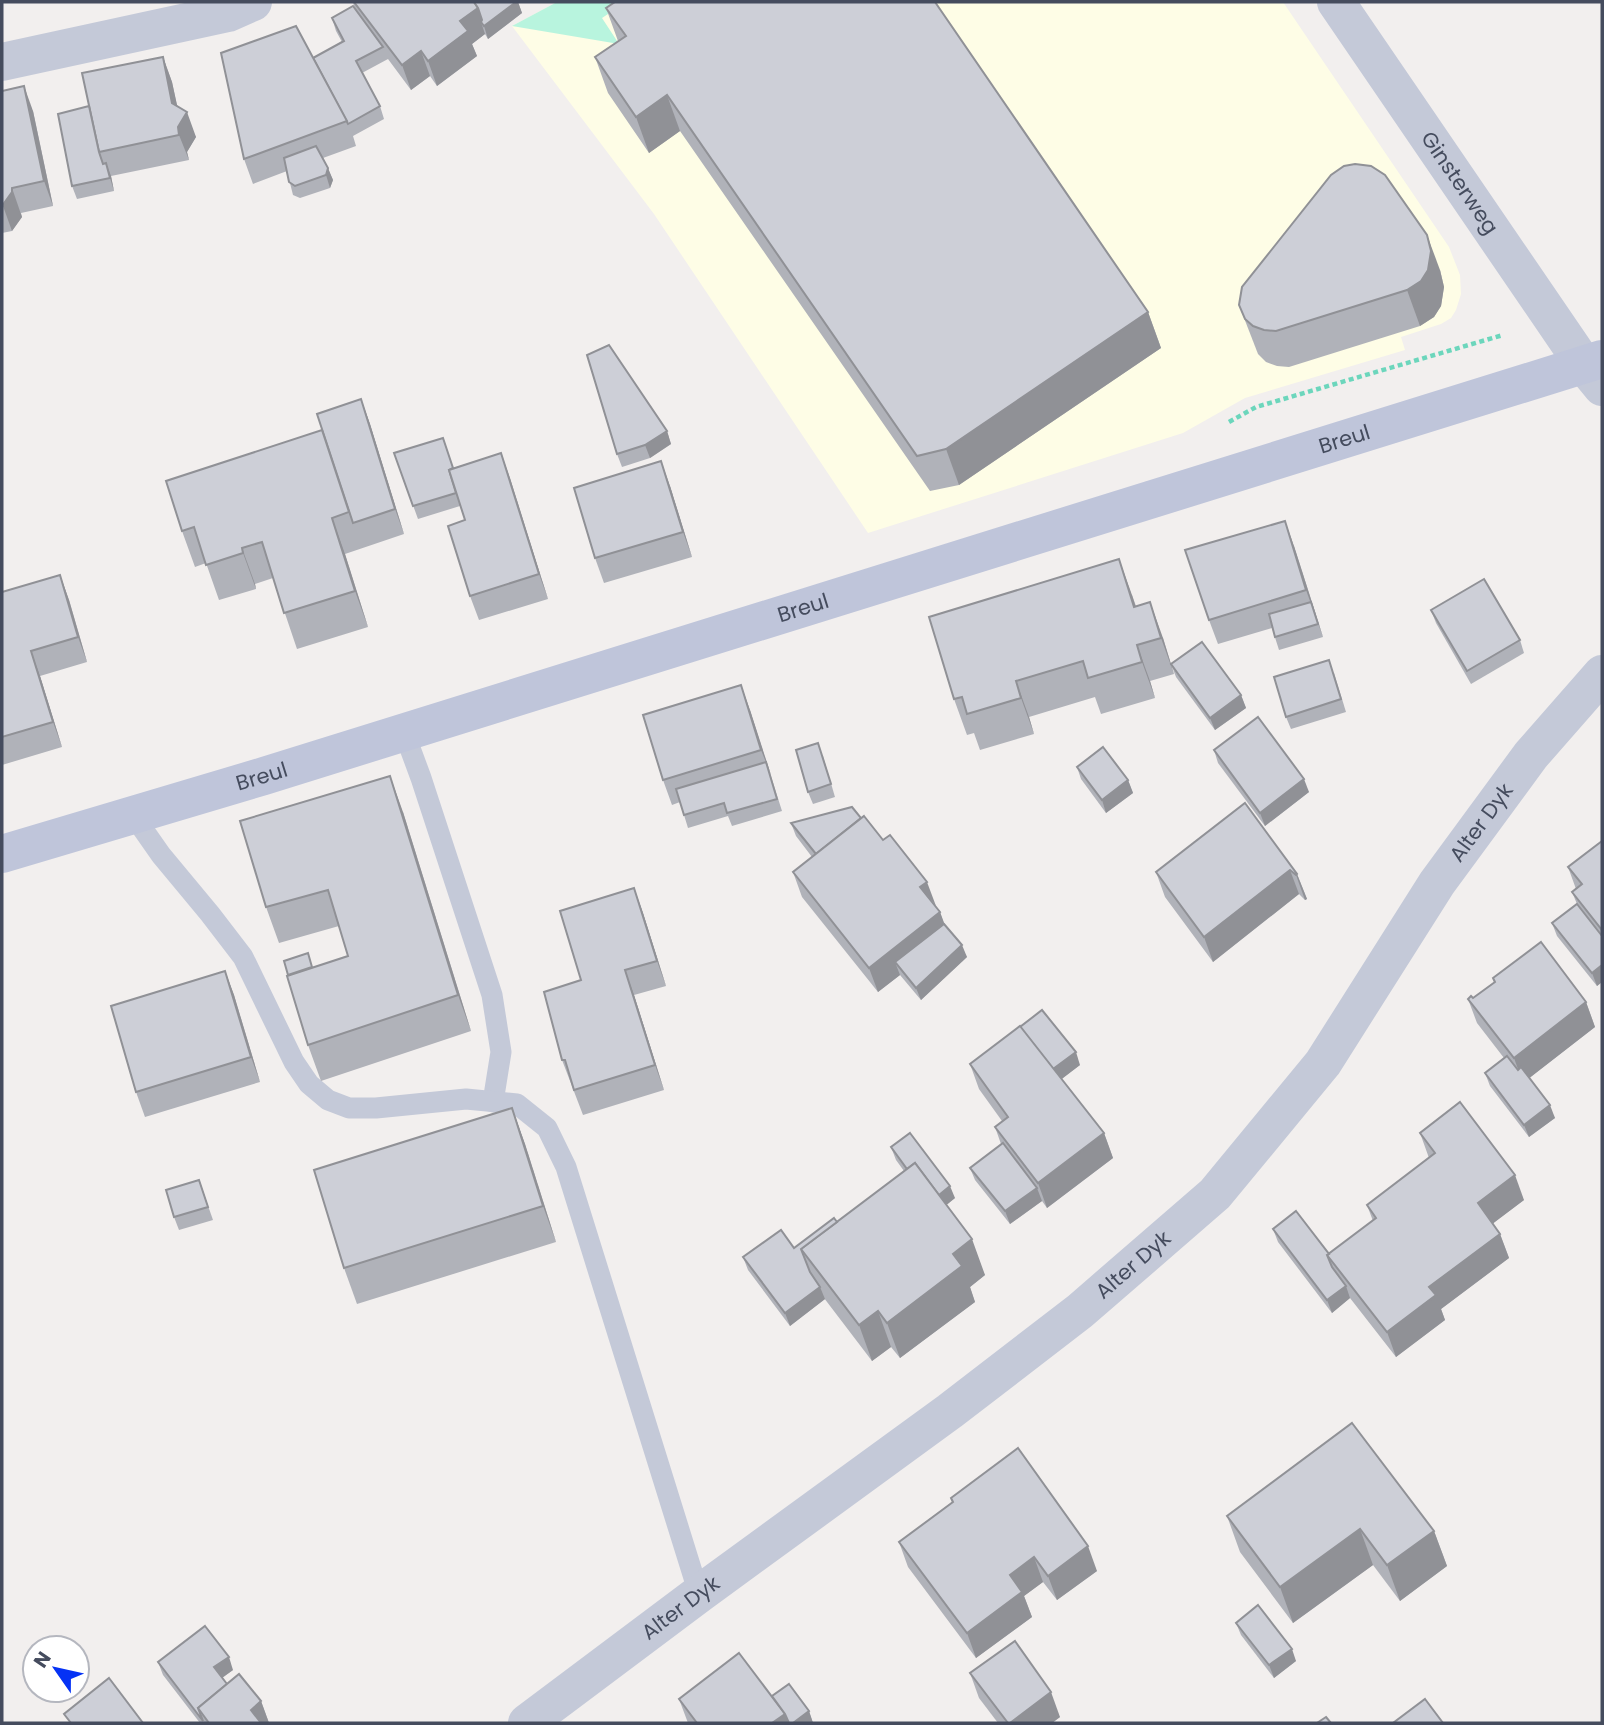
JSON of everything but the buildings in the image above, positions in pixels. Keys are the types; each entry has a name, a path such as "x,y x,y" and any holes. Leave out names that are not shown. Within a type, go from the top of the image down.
{"main road":[{"name":"Breul","path":"2,853 1596,370"}],"street":[{"path":"2,62 228,13 253,2"},
{"name":"Ginsterweg","path":"1336,2 1596,370"},
{"name":"Alter Dyk","path":"527,1723 939,1419 1080,1311 1215,1194 1323,1063 1437,883 1531,755 1602,674"}],"lane":[{"path":"404,732 492,995 501,1052 494,1102"},
{"path":"133,815 160,855 211,914 243,957 294,1062 309,1084 328,1100 349,1108 376,1108 466,1098 517,1104 547,1128 566,1167 699,1594"}],"shaded area":[{"path":"557,2 1283,2 1449,247 1460,275 1461,294 1456,310 1451,318 1441,324 1401,337 1405,350 1245,398 1183,433 868,533 654,214 512,26"}],"green space":[{"path":"557,2 626,2 602,18 619,44 512,26"}]}
